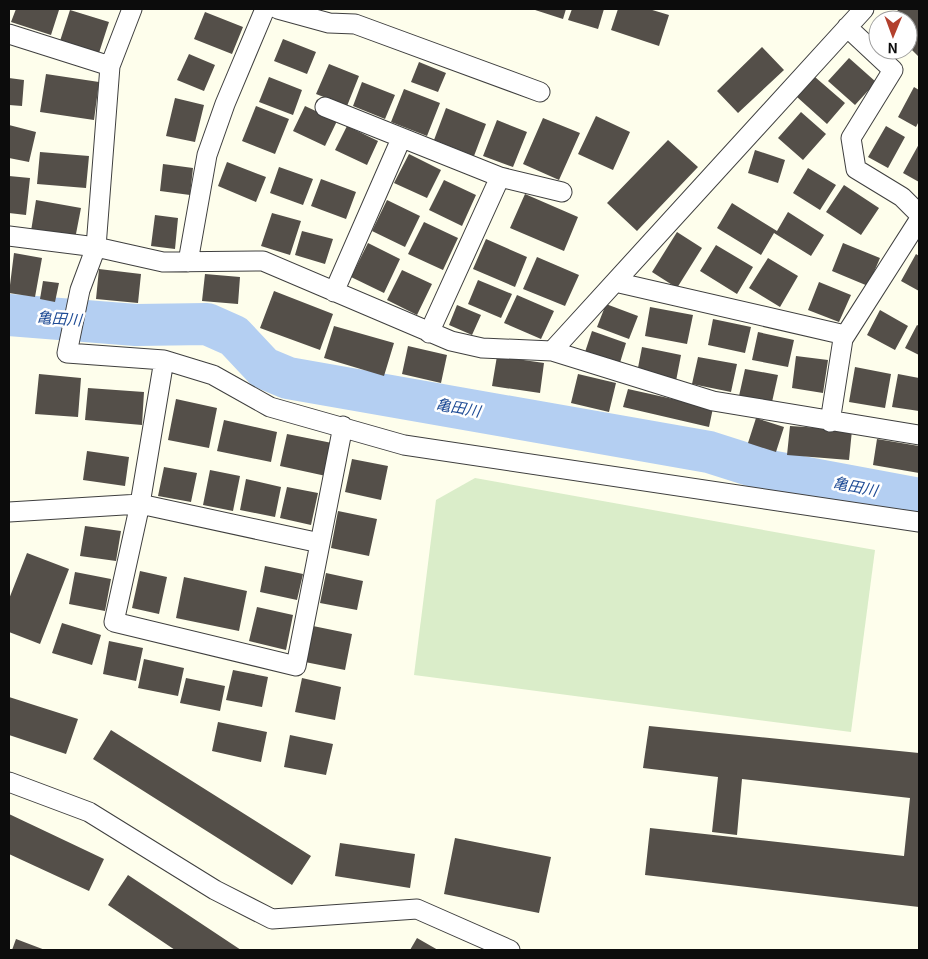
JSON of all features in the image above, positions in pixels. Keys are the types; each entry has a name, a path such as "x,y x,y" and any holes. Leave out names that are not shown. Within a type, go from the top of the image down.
{"street":[{"path":"132,9 110,66 96,247 76,305 67,353 164,360 213,375 270,407 404,445 919,522"},
{"path":"188,262 207,155 225,104 265,9"},
{"path":"278,9 329,23 355,24 540,92"},
{"path":"552,351 853,15 893,70 851,138 856,169 902,197 919,214"},
{"path":"9,34 110,66"},
{"path":"325,107 500,177 562,192"},
{"path":"334,292 401,139"},
{"path":"429,333 500,177"},
{"path":"830,422 842,339 919,220"},
{"path":"9,236 96,247 164,262 263,261 451,341 482,348 552,351 713,400 830,422 919,435"},
{"path":"615,282 846,335"},
{"path":"164,360 140,504 114,622 296,666 342,426"},
{"path":"9,512 140,504 320,543"},
{"path":"9,782 89,812 215,890 272,919 417,909 510,950"}],"green space":[{"path":"475,478 875,550 851,732 414,675 436,500"}],"building":[{"path":"16,9 59,10 51,35 11,22"},
{"path":"532,9 566,9 563,19"},
{"path":"572,9 604,9 598,29 568,20"},
{"path":"618,9 649,9 669,15 659,46 611,30"},
{"path":"919,9 919,57 918,10 898,10"},
{"path":"70,10 109,22 99,53 60,41"},
{"path":"205,12 243,27 232,54 194,39"},
{"path":"283,39 316,52 307,74 274,61"},
{"path":"762,47 784,70 738,113 717,91"},
{"path":"189,54 215,65 204,91 177,80"},
{"path":"849,58 876,82 855,105 828,81"},
{"path":"419,62 446,73 438,92 411,82"},
{"path":"329,64 359,76 347,106 316,94"},
{"path":"46,74 99,82 94,120 40,112"},
{"path":"269,77 302,90 293,115 259,102"},
{"path":"815,77 845,103 827,124 797,97"},
{"path":"9,78 24,80 22,106 9,105"},
{"path":"362,82 395,95 385,119 353,106"},
{"path":"914,87 919,90 919,121 916,127 898,117"},
{"path":"404,89 440,103 427,136 391,122"},
{"path":"175,98 204,105 195,142 166,136"},
{"path":"256,106 289,119 275,154 242,141"},
{"path":"305,106 337,121 325,146 293,131"},
{"path":"446,108 486,124 474,156 434,140"},
{"path":"801,112 826,134 803,160 778,138"},
{"path":"596,116 630,132 613,170 578,154"},
{"path":"543,118 580,133 559,180 523,164"},
{"path":"497,120 527,132 513,167 483,156"},
{"path":"9,125 36,132 29,162 9,158"},
{"path":"347,126 378,141 367,165 335,150"},
{"path":"886,126 905,137 888,168 868,157"},
{"path":"668,140 698,167 637,231 607,203"},
{"path":"919,144 919,182 903,173"},
{"path":"755,150 785,160 778,183 748,173"},
{"path":"40,152 89,156 86,188 37,184"},
{"path":"409,154 441,170 427,198 394,183"},
{"path":"227,162 266,177 256,202 218,186"},
{"path":"163,164 193,168 190,195 160,191"},
{"path":"279,167 313,179 303,205 270,193"},
{"path":"808,168 836,185 820,210 793,193"},
{"path":"9,176 30,178 26,215 9,213"},
{"path":"321,179 356,192 346,219 311,206"},
{"path":"444,180 476,195 462,226 429,210"},
{"path":"844,185 879,208 861,235 826,212"},
{"path":"525,194 578,217 564,251 510,228"},
{"path":"36,200 81,208 75,239 31,231"},
{"path":"387,200 420,216 405,247 372,231"},
{"path":"732,203 777,231 788,212 824,235 811,256 774,233 761,255 717,228"},
{"path":"272,213 301,221 290,255 261,246"},
{"path":"155,215 178,218 175,249 151,246"},
{"path":"424,222 458,238 443,270 408,254"},
{"path":"302,231 333,239 325,264 295,255"},
{"path":"677,232 702,248 677,288 652,272"},
{"path":"486,239 527,257 515,287 473,269"},
{"path":"368,243 400,259 384,293 351,277"},
{"path":"843,243 880,258 868,286 832,271"},
{"path":"716,245 753,267 737,294 700,271"},
{"path":"14,253 42,258 35,297 9,293"},
{"path":"916,254 919,256 919,291 901,281"},
{"path":"537,257 579,275 565,306 523,289"},
{"path":"768,258 798,276 780,307 749,288"},
{"path":"99,269 141,274 138,303 96,299"},
{"path":"402,270 432,284 417,315 387,300"},
{"path":"205,274 240,277 238,304 202,301"},
{"path":"478,280 512,294 501,318 468,304"},
{"path":"43,281 59,283 55,302 40,299"},
{"path":"819,282 851,295 839,322 808,310"},
{"path":"274,291 333,314 320,350 260,328"},
{"path":"517,295 554,311 541,339 504,323"},
{"path":"606,304 638,316 629,339 597,327"},
{"path":"457,305 481,315 472,335 449,325"},
{"path":"650,307 693,315 687,344 645,336"},
{"path":"880,310 908,326 895,350 867,335"},
{"path":"713,319 751,327 745,353 708,345"},
{"path":"917,325 919,326 919,355 905,348"},
{"path":"334,326 394,343 384,376 324,358"},
{"path":"592,331 626,343 619,366 584,355"},
{"path":"758,332 794,340 788,367 752,360"},
{"path":"408,346 447,355 441,383 402,374"},
{"path":"642,347 681,355 676,381 637,373"},
{"path":"497,356 544,363 540,393 492,386"},
{"path":"796,356 828,360 823,393 792,388"},
{"path":"698,357 737,364 731,392 692,384"},
{"path":"855,367 891,374 885,408 849,402"},
{"path":"745,369 778,375 772,402 739,396"},
{"path":"39,374 81,378 78,417 35,414"},
{"path":"578,374 616,383 609,412 571,403"},
{"path":"898,374 919,378 919,411 892,407"},
{"path":"88,388 144,392 142,425 85,420"},
{"path":"628,389 713,408 709,427 623,407"},
{"path":"176,399 217,408 209,448 168,440"},
{"path":"756,418 784,427 776,452 748,443"},
{"path":"224,420 277,432 271,462 217,451"},
{"path":"790,426 852,430 849,460 787,455"},
{"path":"287,434 332,443 326,476 280,466"},
{"path":"877,439 919,446 919,473 873,465"},
{"path":"87,451 129,457 125,486 83,480"},
{"path":"352,459 388,466 381,500 345,492"},
{"path":"164,467 197,473 191,502 158,496"},
{"path":"210,470 240,476 233,511 203,505"},
{"path":"246,479 281,487 275,517 240,510"},
{"path":"287,487 318,493 311,525 280,518"},
{"path":"338,511 377,519 369,556 331,548"},
{"path":"85,526 121,531 116,561 80,556"},
{"path":"27,553 69,569 40,644 9,632 9,599"},
{"path":"265,566 303,574 297,600 260,592"},
{"path":"140,571 167,577 159,614 132,608"},
{"path":"75,572 111,579 105,611 69,604"},
{"path":"326,573 363,581 357,610 320,603"},
{"path":"184,577 247,591 239,631 176,618"},
{"path":"257,607 293,615 286,650 249,641"},
{"path":"62,623 101,635 92,665 52,653"},
{"path":"313,626 352,634 345,670 305,662"},
{"path":"109,641 143,648 136,681 103,674"},
{"path":"144,659 184,668 178,696 138,688"},
{"path":"233,670 268,677 262,707 226,700"},
{"path":"186,678 225,686 220,711 180,703"},
{"path":"302,678 341,687 335,720 295,712"},
{"path":"9,697 78,719 66,754 9,735"},
{"path":"218,722 267,732 261,762 212,751"},
{"path":"649,726 919,753 919,907 645,875 650,828 904,856 910,798 742,779 737,835 712,832 718,777 643,768"},
{"path":"111,730 311,856 292,885 93,759"},
{"path":"290,735 333,744 326,775 284,767"},
{"path":"9,814 104,859 89,891 9,854"},
{"path":"455,838 551,857 539,913 444,894"},
{"path":"340,843 415,854 410,888 335,876"},
{"path":"128,875 241,950 175,950 108,905"},
{"path":"417,938 438,950 410,950"},
{"path":"16,939 45,950 12,950"}],"waterway":[{"name":"亀田川","path":"9,315 136,325 207,324 234,336 264,368 288,378 709,452 769,471 919,499"}]}
